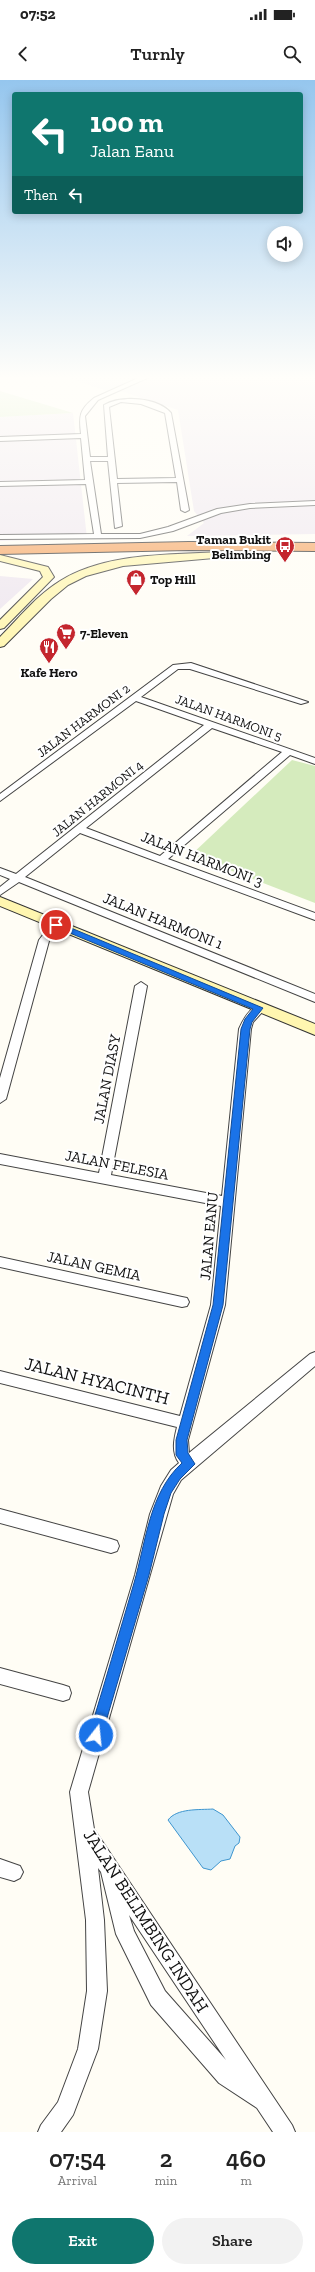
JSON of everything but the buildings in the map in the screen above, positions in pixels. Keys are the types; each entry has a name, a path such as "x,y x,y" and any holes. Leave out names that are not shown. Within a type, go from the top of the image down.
{"highway":[{"path":"189,546 235,539 315,539"},
{"path":"0,555 189,546 315,547"},
{"path":"0,555 315,555"}],"main road":[{"path":"0,644 56,590 77,576 110,565 130,562 233,554"},
{"path":"0,555 44,569 49,577 0,626"},
{"path":"0,901 315,1030"}],"street":[{"path":"88,471 98,536"},
{"path":"112,471 118,526"},
{"path":"177,471 185,510"},
{"path":"113,481 179,480"},
{"path":"0,484 89,482"},
{"path":"0,538 140,536 170,529 220,511 250,506 315,503"},
{"name":"JALAN HARMONI 2","path":"0,798 176,667 183,665 304,702"},
{"name":"JALAN HARMONI 5","path":"135,698 315,761"},
{"name":"JALAN HARMONI 4","path":"0,892 211,724"},
{"path":"162,860 288,752"},
{"name":"JALAN HARMONI 3","path":"79,829 315,917"},
{"name":"JALAN HARMONI 1","path":"0,871 315,998"},
{"path":"0,1099 44,940 56,925"},
{"name":"JALAN DIASY","path":"104,1179 141,986"},
{"name":"JALAN EANU","path":"189,1464 182,1455 181,1440 218,1305 245,1029 248,1021 259,1008"},
{"name":"JALAN FELESIA","path":"0,1159 228,1202"},
{"name":"JALAN GEMIA","path":"0,1262 182,1302"},
{"name":"JALAN BELIMBING INDAH","path":"285,2132 263,2102 85,1832 79,1792 143,1575 158,1514 166,1491 176,1475 315,1358"},
{"name":"JALAN HYACINTH","path":"0,1377 185,1423"},
{"path":"0,1516 111,1546"},
{"path":"0,1676 63,1693"},
{"path":"48,2132 66,2108 88,2049 97,1991 95,1920 85,1832"},
{"path":"107,1865 125,1934 158,1998 226,2076 263,2102"}],"shaded area":[{"path":"0,471 79,471 87,538 0,541"},
{"path":"188,471 315,471 315,534 187,536 204,523 194,511"},
{"path":"0,576 33,579 0,609"}],"green space":[{"path":"292,760 315,766 315,903 191,855"}],"water":[{"path":"213,1809 223,1815 240,1837 239,1843 235,1846 230,1859 221,1861 211,1870 203,1868 168,1820 177,1813"}],"place":[{"name":"Taman Bukit Belimbing","path":"285,563"},
{"name":"Top Hill","path":"136,596"},
{"name":"7-Eleven","path":"66,650"},
{"name":"Kafe Hero","path":"49,664"}],"route":[{"path":"56,925 259,1008 248,1021 245,1029 218,1305 181,1440 182,1455 189,1464 176,1475 166,1491 158,1514 143,1575 96,1735"}]}
